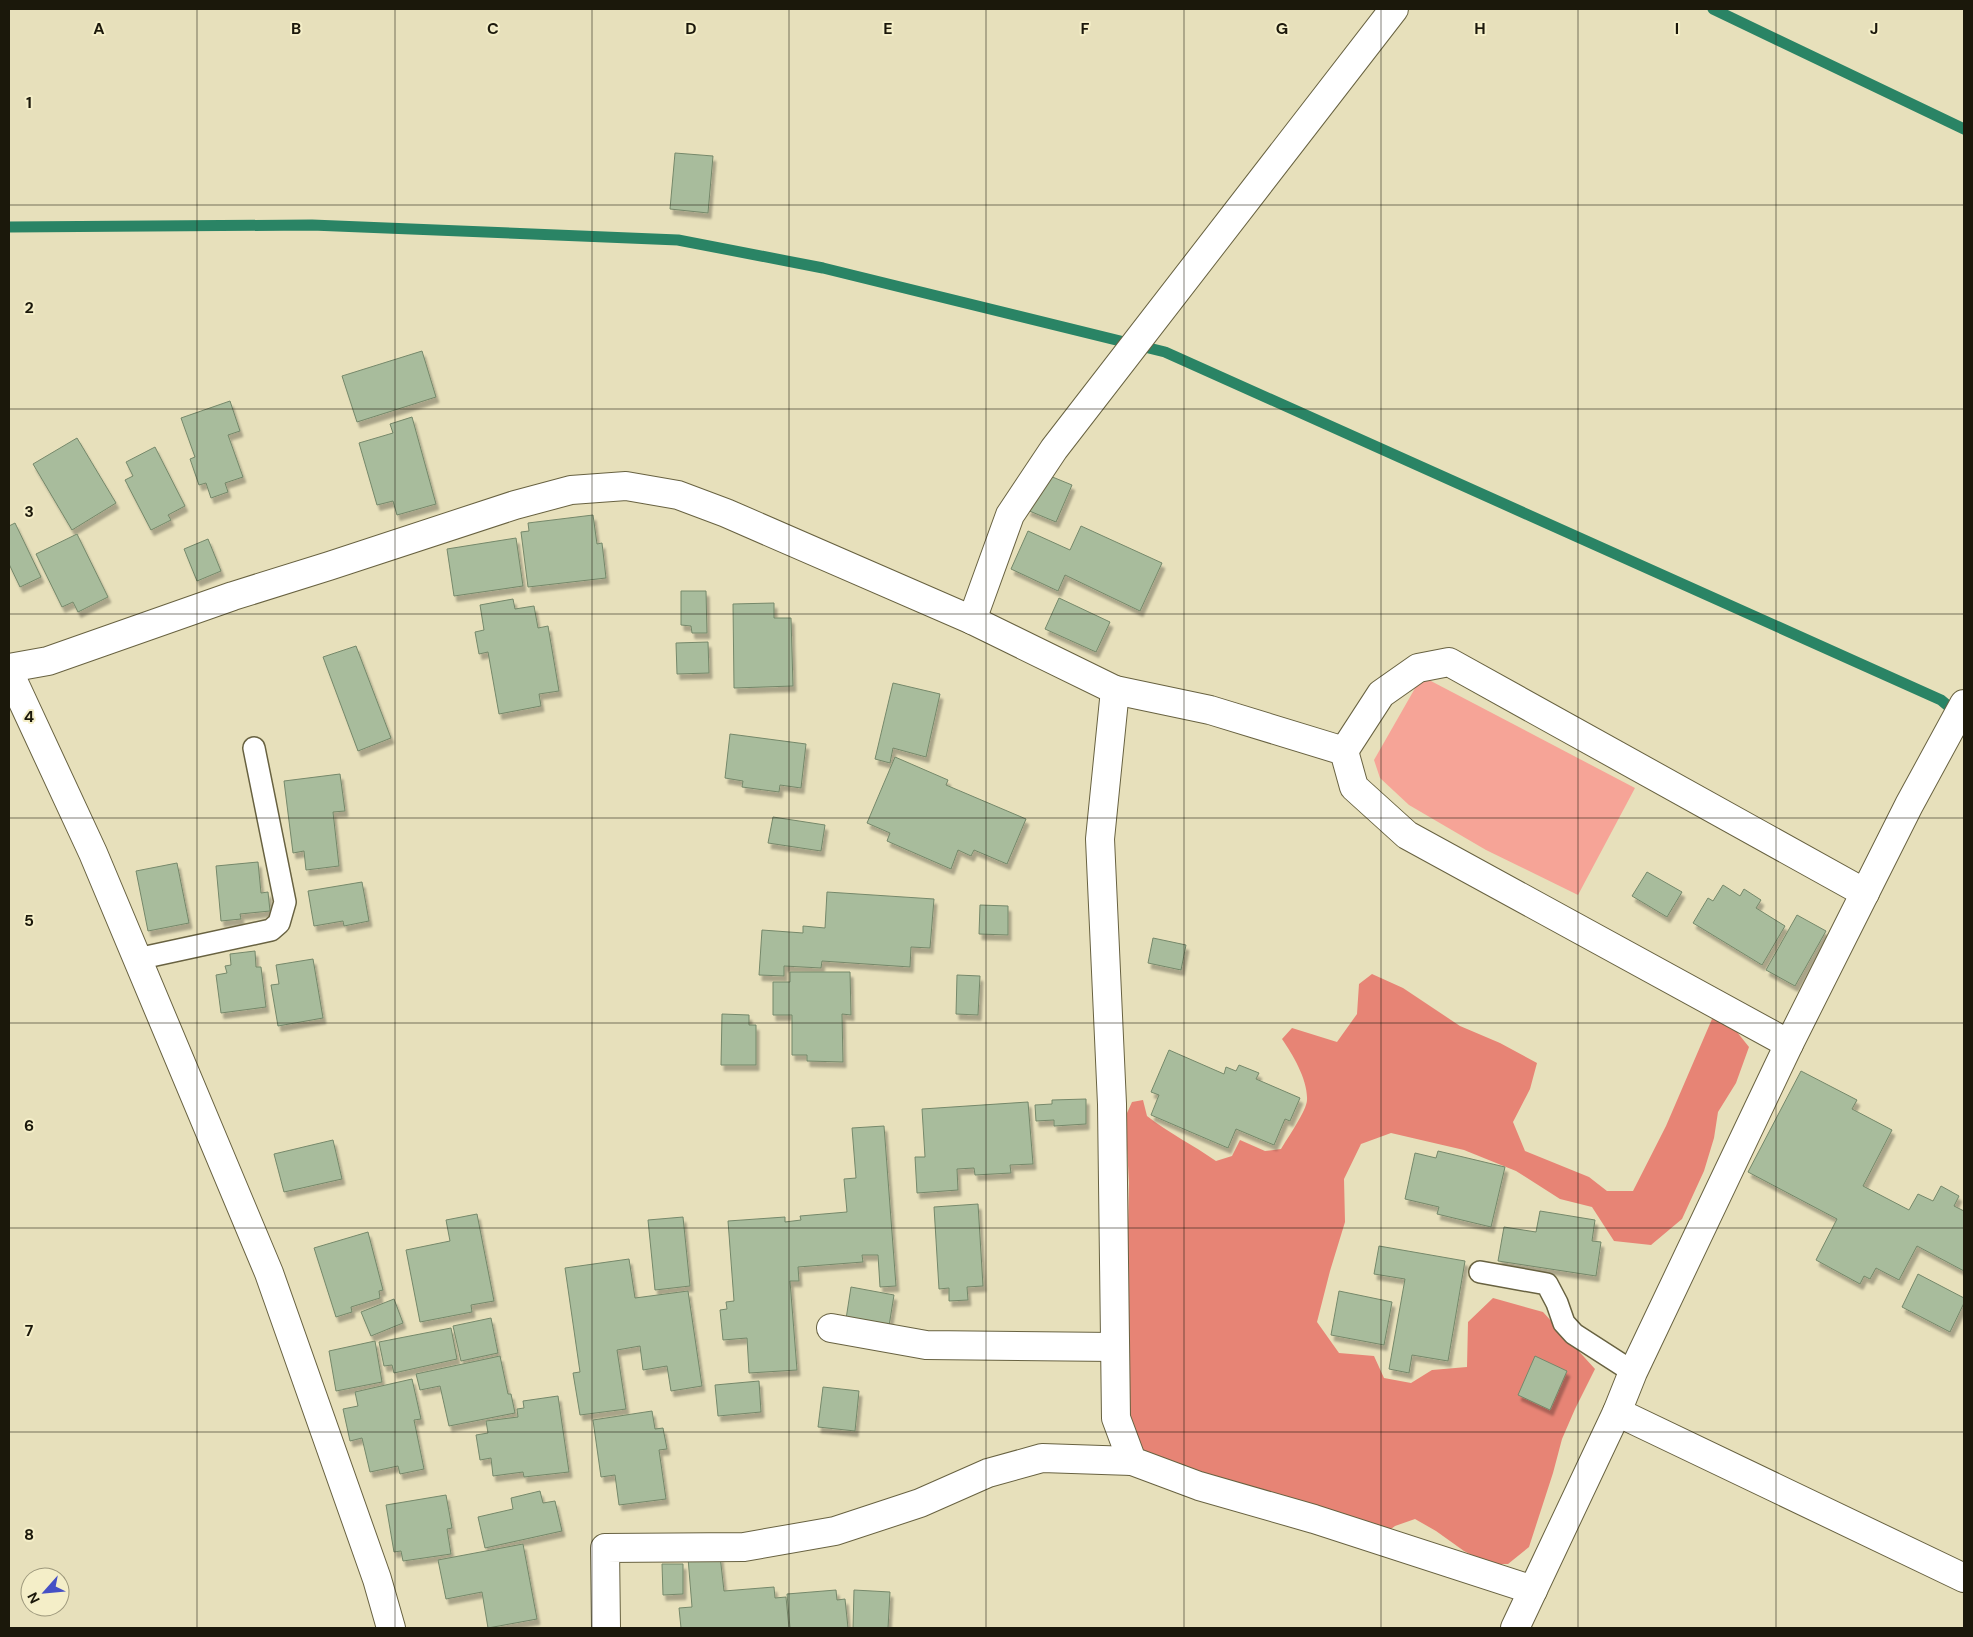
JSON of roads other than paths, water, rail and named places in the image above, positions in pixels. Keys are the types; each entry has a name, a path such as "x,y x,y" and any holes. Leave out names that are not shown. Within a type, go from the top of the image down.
{"street":[{"path":"972,620 1010,515 1054,449 1394,9"},
{"path":"9,668 48,661 233,596 515,505 571,490 626,486 678,495 726,513 972,620 1115,690 1210,710 1344,751"},
{"path":"1790,1044 1407,835 1354,787 1344,751 1381,694 1418,668 1449,662 1865,893"},
{"path":"9,672 93,853 269,1273 377,1579 391,1628"},
{"path":"1115,690 1100,839 1112,1104 1116,1418 1132,1461"},
{"path":"1516,1628 1617,1412 1633,1372 1790,1044 1909,805 1964,704"},
{"path":"831,1328 926,1345 1115,1347"},
{"path":"1617,1412 1964,1578"},
{"path":"606,1628 605,1548 744,1547 835,1531 920,1503 988,1473 1042,1458 1132,1461 1198,1486 1314,1519 1533,1590"}],"lane":[{"path":"137,959 271,930 279,923 285,902 254,748"},
{"path":"1480,1272 1547,1284 1558,1303 1564,1323 1574,1334 1633,1372"}],"waterway":[{"path":"1713,9 1964,129"},
{"path":"9,227 312,225 678,240 823,268 1165,352 1941,700 1959,715"}]}
